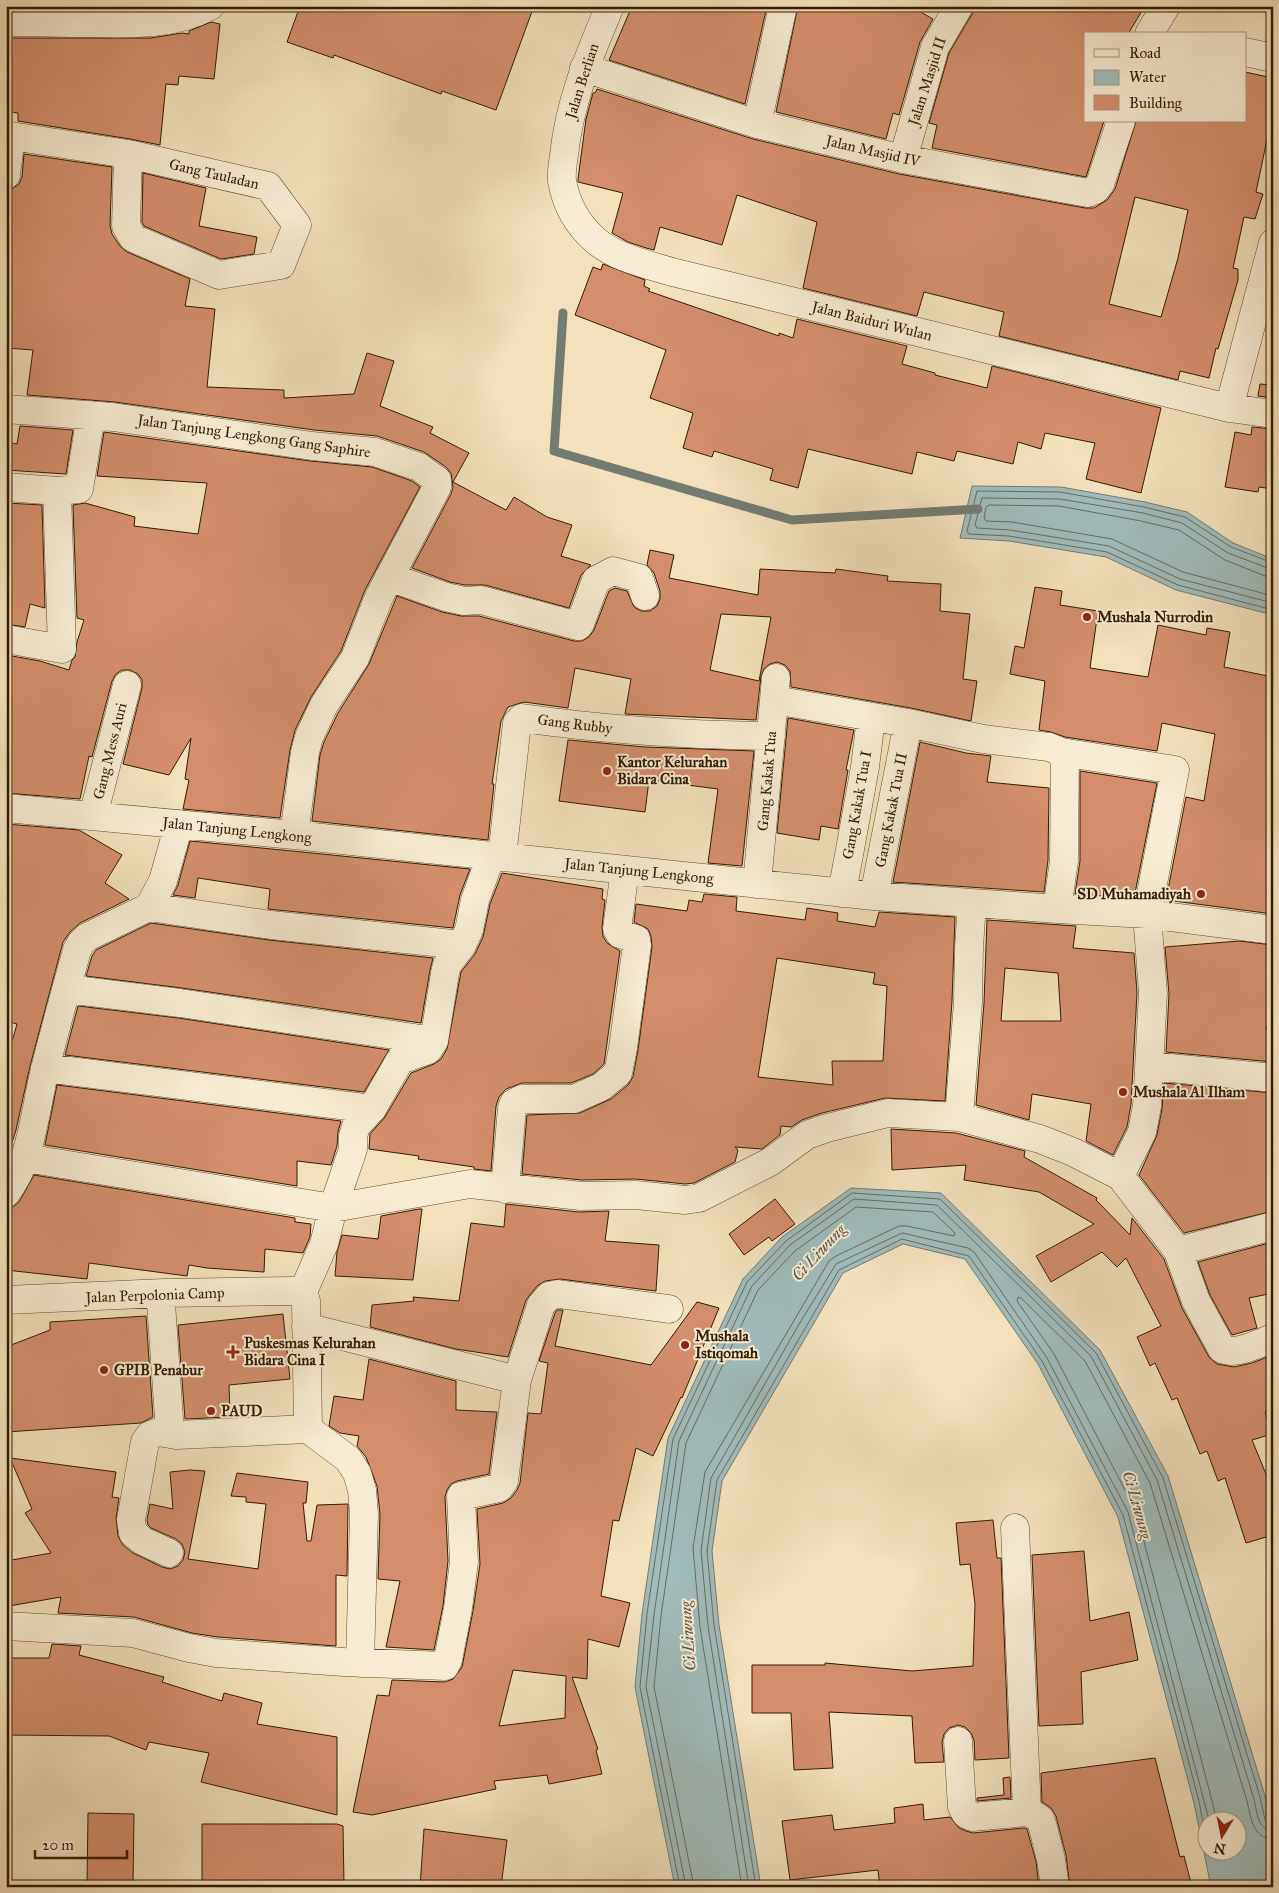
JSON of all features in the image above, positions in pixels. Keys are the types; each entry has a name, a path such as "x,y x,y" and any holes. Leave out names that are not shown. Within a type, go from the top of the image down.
{"street":[{"path":"6,22 147,23 201,11 210,6"},
{"name":"Jalan Berlian","path":"567,129 584,68 610,6"},
{"path":"757,124 783,6"},
{"name":"Jalan Masjid II","path":"903,159 935,47 959,6"},
{"path":"1158,32 1166,6"},
{"path":"1246,52 1273,58"},
{"name":"Jalan Masjid IV","path":"584,68 757,124 903,159 1088,193 1095,190 1103,177 1121,122"},
{"name":"Jalan Baiduri Wulan","path":"567,129 562,180 570,207 577,220 596,240 624,257 672,272 1229,408 1273,414"},
{"name":"Gang Tauladan","path":"6,175 12,136 128,154 268,186 298,225 280,265 219,275 133,238 126,226 128,154"},
{"path":"1229,408 1273,243"},
{"name":"Jalan Tanjung Lengkong Gang Saphire","path":"6,409 91,415 210,430 312,446 376,452 419,468 437,480 438,488 389,576 355,658 324,705 309,737 305,752 294,835"},
{"path":"6,487 57,491 79,489 91,415"},
{"path":"6,639 62,649 57,491"},
{"path":"389,576 446,597 464,601 481,600 578,626 596,580 613,571 639,578 646,596"},
{"name":"Gang Mess Auri","path":"94,816 127,685"},
{"name":"Gang Kakak Tua","path":"758,884 775,689 871,718"},
{"name":"Gang Rubby","path":"496,856 517,723 522,718 616,729 698,735 771,736"},
{"path":"871,718 908,723 983,739 1049,747 1062,752 1175,770 1147,914 1153,993 1147,1106 1142,1132 1120,1176"},
{"name":"Gang Kakak Tua I","path":"842,892 865,767 871,718"},
{"name":"Gang Kakak Tua II","path":"874,896 908,723"},
{"path":"1057,909 1064,861 1065,756 1062,752"},
{"name":"Jalan Tanjung Lengkong","path":"6,808 294,835 874,896 1147,914 1273,930"},
{"path":"6,1193 16,1180 25,1158 77,950 87,937 150,907 163,882 179,824"},
{"path":"308,1429 309,1390 306,1301 303,1292 324,1244 353,1149 354,1130 372,1109 400,1060 428,1050 434,1041 447,965 462,944 469,930 475,900 496,856"},
{"path":"505,1189 514,1103 522,1099 574,1099 601,1087 618,1073 637,945 636,939 620,934 617,929 625,870"},
{"path":"959,1117 968,1002 972,903"},
{"path":"150,907 271,925 462,944"},
{"path":"67,989 434,1041"},
{"path":"1150,1066 1273,1078"},
{"path":"46,1068 372,1109"},
{"path":"25,1158 334,1208 470,1184 581,1196 636,1195 685,1200 699,1198 770,1162 807,1135 827,1128 888,1113 959,1117 1040,1139 1073,1152 1120,1176 1178,1251 1196,1301 1222,1349 1229,1352 1234,1351 1273,1338"},
{"path":"1178,1251 1273,1226"},
{"name":"Jalan Perpolonia Camp","path":"6,1300 294,1290 303,1292"},
{"path":"162,1294 161,1303 170,1433"},
{"path":"6,1626 133,1633 188,1648 216,1653 442,1667 447,1664 458,1608 464,1562 461,1496 498,1488 504,1481 517,1380 541,1305 549,1296 558,1294 670,1309"},
{"path":"306,1327 517,1380"},
{"path":"169,1553 143,1541 133,1533 131,1520 145,1442 150,1435 159,1432 176,1435 308,1429 348,1459 357,1473 362,1490 364,1514 360,1663"},
{"path":"1015,1528 1027,1812"},
{"path":"958,1741 962,1807 966,1814 972,1818 1027,1812 1041,1820 1051,1859 1055,1887"}],"water":[{"path":"972,486 1061,487 1145,502 1187,512 1233,543 1273,559 1273,615 1176,590 1106,557 1009,541 960,538"},
{"name":"Ci Liwung","path":"851,1188 941,1193 1100,1350 1168,1476 1265,1796 1273,1830 1273,1887 1211,1887 1206,1860 1246,1860 1246,1810 1196,1810 1196,1813 1118,1517 1038,1364 965,1259 903,1244 843,1273 722,1481 712,1551 719,1625 761,1887 675,1887 635,1687 642,1614 668,1438 743,1279 782,1237"}],"building":[{"path":"300,6 534,6 496,110 442,91 441,94 334,55 333,58 287,42"},
{"path":"632,6 767,6 745,104 609,60"},
{"path":"798,6 910,6 933,19 920,42 899,115 893,113 886,139 776,112"},
{"path":"975,6 1145,6 1129,32 1084,32 1084,122 1104,122 1086,177 932,148 937,125 929,123 949,53"},
{"path":"211,22 220,24 214,79 179,76 178,85 166,84 160,145 18,121 18,113 6,111 6,38 151,38 182,33 189,34 189,31"},
{"path":"1246,72 1273,78 1273,136 1268,135 1256,192 1263,194 1255,219 1244,217 1233,268 1238,269 1238,280 1218,349 1216,348 1209,378 1180,371 1178,380 999,336 1004,312 924,292 917,316 803,288 817,222 737,195 722,245 660,227 654,250 646,248 628,242 612,233 623,193 578,182 578,179 586,119 593,93 597,89 753,139 899,174 1085,208 1094,208 1107,200 1115,189 1136,122 1246,122","holes":["1135,197 1188,210 1178,258 1161,317 1109,304"]},
{"path":"24,154 112,167 110,226 112,234 120,246 127,252 190,279 185,306 215,309 207,387 284,390 284,398 354,394 367,353 394,361 380,406 433,427 430,433 469,453 453,482 506,510 514,497 547,517 572,525 561,556 591,565 581,575 569,608 485,585 465,585 450,582 412,568 453,487 451,473 446,467 424,452 377,436 314,430 115,402 27,395 33,350 6,348 6,190 12,189 19,184 22,177"},
{"path":"143,173 206,188 199,226 257,237 254,254 221,259 144,226 142,222"},
{"path":"603,264 645,280 644,286 650,289 648,291 779,336 779,333 793,338 797,319 907,346 902,364 935,373 935,375 987,388 992,366 1161,408 1141,493 1086,479 1095,443 1045,433 1041,449 1018,442 1013,464 957,451 954,461 917,452 912,474 808,449 798,488 770,480 773,469 714,451 712,457 683,448 693,413 650,398 666,350 575,315 593,267 601,270"},
{"path":"1260,384 1273,385 1273,398 1258,396"},
{"path":"20,426 73,430 66,474 6,470 6,442 17,444"},
{"path":"1252,427 1273,429 1273,489 1259,487 1258,492 1225,487 1235,432 1251,435"},
{"path":"104,432 310,461 372,467 412,481 420,487 365,590 341,651 311,697 295,730 290,750 280,818 183,809 189,780 185,779 191,738 169,775 123,764 142,688 142,680 138,674 130,670 122,670 116,674 112,681 92,757 89,756 80,799 6,793 6,655 40,661 69,670 75,657 77,642 84,620 77,618 73,505 85,503 135,517 134,526 198,534 207,483 97,476"},
{"path":"6,503 42,505 45,608 30,604 25,627 6,624"},
{"path":"650,550 674,555 669,578 758,595 760,569 835,573 836,569 888,576 887,581 941,584 940,611 970,614 963,679 977,681 971,721 911,708 791,687 790,671 785,665 777,662 770,664 764,669 761,676 756,720 625,714 631,679 575,668 568,708 524,702 508,707 501,721 492,784 494,784 488,840 312,821 320,755 324,742 338,713 369,664 397,596 442,612 461,616 479,616 574,641 582,641 589,637 594,630 609,591 615,588 627,591 634,607 641,611 650,611 657,606 660,599 660,591 654,573 647,565","holes":["721,614 771,617 759,681 710,670"]},
{"path":"1035,587 1062,591 1060,605 1098,611 1090,668 1148,677 1158,625 1206,635 1207,628 1230,632 1224,667 1273,677 1273,914 1166,900 1186,797 1204,801 1215,734 1162,723 1157,751 1065,737 1039,730 1045,681 1010,674 1015,646 1024,648"},
{"path":"788,718 854,730 846,770 848,770 838,829 821,826 819,840 777,833"},
{"path":"568,740 645,747 754,751 742,866 708,863 718,789 649,780 645,812 559,801"},
{"path":"920,742 966,753 991,756 987,782 1049,788 1048,860 1044,892 893,882"},
{"path":"1080,771 1157,783 1134,898 1075,894 1080,861"},
{"path":"6,824 79,830 122,855 105,883 129,899 80,923 63,942 30,1066 16,1130 6,1161 6,1063 17,1024 6,1021"},
{"path":"190,841 470,869 460,895 453,928 268,909 270,889 198,878 195,898 173,895 178,885"},
{"path":"502,873 603,889 602,899 605,900 603,936 607,943 620,951 604,1064 593,1074 571,1083 522,1083 506,1089 499,1097 496,1106 491,1171 418,1159 419,1156 369,1149 370,1134 385,1117 411,1073 434,1064 441,1059 447,1049 461,972 475,954 483,937 490,904"},
{"path":"704,894 737,897 736,911 805,920 807,908 838,913 837,921 875,927 879,912 955,917 952,1001 945,1101 885,1098 822,1113 802,1120 791,1127 781,1126 780,1135 762,1149 735,1147 738,1150 735,1162 694,1183 685,1184 636,1179 582,1180 522,1174 527,1115 580,1113 611,1099 628,1085 633,1077 652,947 648,929 634,922 636,904 687,911 689,900 702,902","holes":["777,958 875,973 873,984 887,986 883,1061 832,1061 833,1085 758,1077"]},
{"path":"987,920 1076,926 1073,948 1134,953 1137,993 1131,1104 1127,1127 1113,1155 1086,1141 1091,1104 1032,1094 1029,1120 976,1105 984,1003","holes":["1005,968 1058,973 1061,1021 1001,1021"]},
{"path":"151,923 269,940 433,958 421,1023 86,976 92,956 96,950"},
{"path":"1239,941 1273,945 1273,1025 1266,1027 1273,1049 1273,1062 1166,1052 1169,994 1165,947"},
{"path":"78,1006 178,1018 389,1050 364,1092 65,1055"},
{"path":"1164,1083 1273,1093 1273,1211 1184,1233 1139,1175 1157,1135"},
{"path":"57,1085 341,1121 337,1146 331,1165 297,1161 297,1186 45,1145"},
{"path":"891,1129 956,1133 1025,1151 1024,1157 1097,1198 1096,1200 1130,1235 1132,1218 1164,1259 1182,1308 1209,1357 1217,1364 1234,1367 1273,1355 1273,1410 1265,1412 1272,1434 1252,1440 1273,1491 1273,1535 1246,1543 1225,1478 1218,1481 1207,1451 1200,1454 1177,1398 1172,1400 1155,1363 1150,1366 1137,1337 1161,1326 1126,1258 1117,1267 1102,1252 1051,1282 1036,1256 1094,1224 1039,1192 964,1180 966,1165 892,1170"},
{"path":"34,1175 295,1218 295,1222 311,1224 310,1237 303,1253 265,1249 264,1272 189,1265 187,1276 89,1263 87,1279 6,1270 6,1208 13,1207 19,1202"},
{"path":"775,1199 795,1224 772,1241 769,1237 744,1255 729,1234"},
{"path":"506,1204 579,1212 609,1211 605,1241 659,1245 656,1291 560,1279 545,1281 537,1286 526,1300 508,1357 456,1349 370,1327 372,1305 414,1301 413,1297 459,1301 471,1223 504,1227"},
{"path":"422,1209 413,1280 335,1276 337,1252 342,1235 378,1239 381,1216"},
{"path":"1273,1242 1273,1293 1249,1298 1257,1328 1232,1335 1210,1295 1198,1262"},
{"path":"697,1302 719,1308 682,1398 653,1456 636,1448 619,1521 613,1520 601,1596 630,1603 619,1647 588,1639 587,1679 572,1677 598,1749 596,1750 602,1774 549,1784 547,1775 494,1781 496,1789 372,1815 353,1812 377,1695 389,1696 392,1680 445,1682 453,1679 462,1667 480,1564 477,1509 503,1503 511,1498 520,1483 528,1413 541,1414 548,1363 539,1361 557,1310 563,1310 555,1346 651,1365","holes":["513,1670 566,1676 565,1718 499,1726"]},
{"name":"Puskesmas Kelurahan Bidara Cina I","path":"283,1314 290,1379 229,1385 230,1417 185,1419 178,1325"},
{"name":"GPIB Penabur","path":"146,1316 153,1417 141,1423 6,1432 6,1347 50,1330 50,1322"},
{"path":"369,1359 456,1381 456,1410 497,1412 489,1474 451,1484 445,1497 448,1561 443,1606 434,1650 386,1647 400,1581 378,1579 380,1514 377,1486 366,1457 357,1446 359,1436 340,1433 329,1426 334,1396 363,1400"},
{"path":"10,1458 116,1472 112,1497 119,1498 116,1518 118,1536 123,1545 133,1553 170,1569 178,1566 183,1560 185,1552 182,1544 176,1539 151,1528 147,1520 150,1504 173,1509 170,1472 205,1471 188,1559 258,1569 266,1504 246,1502 246,1497 231,1496 237,1473 308,1482 306,1503 303,1503 307,1541 311,1541 317,1505 348,1504 347,1576 336,1575 336,1646 218,1637 192,1633 134,1617 58,1613 61,1597 9,1606 6,1589 6,1561 51,1553 25,1513 32,1509"},
{"path":"993,1520 997,1558 1001,1558 1009,1758 975,1760 974,1740 971,1733 965,1727 958,1725 949,1728 944,1734 942,1742 944,1762 915,1763 912,1716 829,1712 833,1768 794,1770 791,1713 752,1713 752,1665 825,1665 825,1663 912,1671 973,1666 975,1604 970,1564 960,1565 956,1523"},
{"path":"1084,1551 1090,1621 1129,1612 1138,1660 1081,1672 1083,1724 1039,1726 1032,1555"},
{"path":"52,1644 81,1646 79,1655 164,1677 162,1682 222,1701 224,1693 262,1703 257,1724 337,1737 337,1815 201,1782 209,1753 149,1742 146,1750 109,1736 6,1735 6,1658 49,1658"},
{"path":"1155,1758 1180,1857 1184,1856 1192,1887 1070,1887 1066,1855 1056,1816 1051,1808 1042,1802 1041,1773"},
{"path":"1010,1777 1011,1798 977,1801 977,1798 1004,1795 1003,1778"},
{"path":"923,1804 924,1820 950,1817 959,1828 973,1833 1027,1829 1036,1862 1039,1887 880,1887 878,1870 790,1880 782,1821 832,1815 834,1830 895,1823 894,1808"},
{"path":"88,1813 134,1814 133,1887 87,1887"},
{"path":"202,1824 337,1824 343,1826 344,1887 202,1887"},
{"path":"424,1829 507,1840 501,1887 420,1887"}],"waterway":[{"path":"563,313 554,451 792,520 978,509"}],"place":[{"name":"Mushala Nurrodin","path":"1087,617"},
{"name":"Kantor Kelurahan Bidara Cina","path":"607,771"},
{"name":"SD Muhamadiyah","path":"1201,894"},
{"name":"Mushala Al Ilham","path":"1123,1092"},
{"name":"Mushala Istiqomah","path":"685,1345"},
{"name":"Puskesmas Kelurahan Bidara Cina I","path":"233,1352"},
{"name":"GPIB Penabur","path":"104,1370"},
{"name":"PAUD","path":"211,1411"}]}
